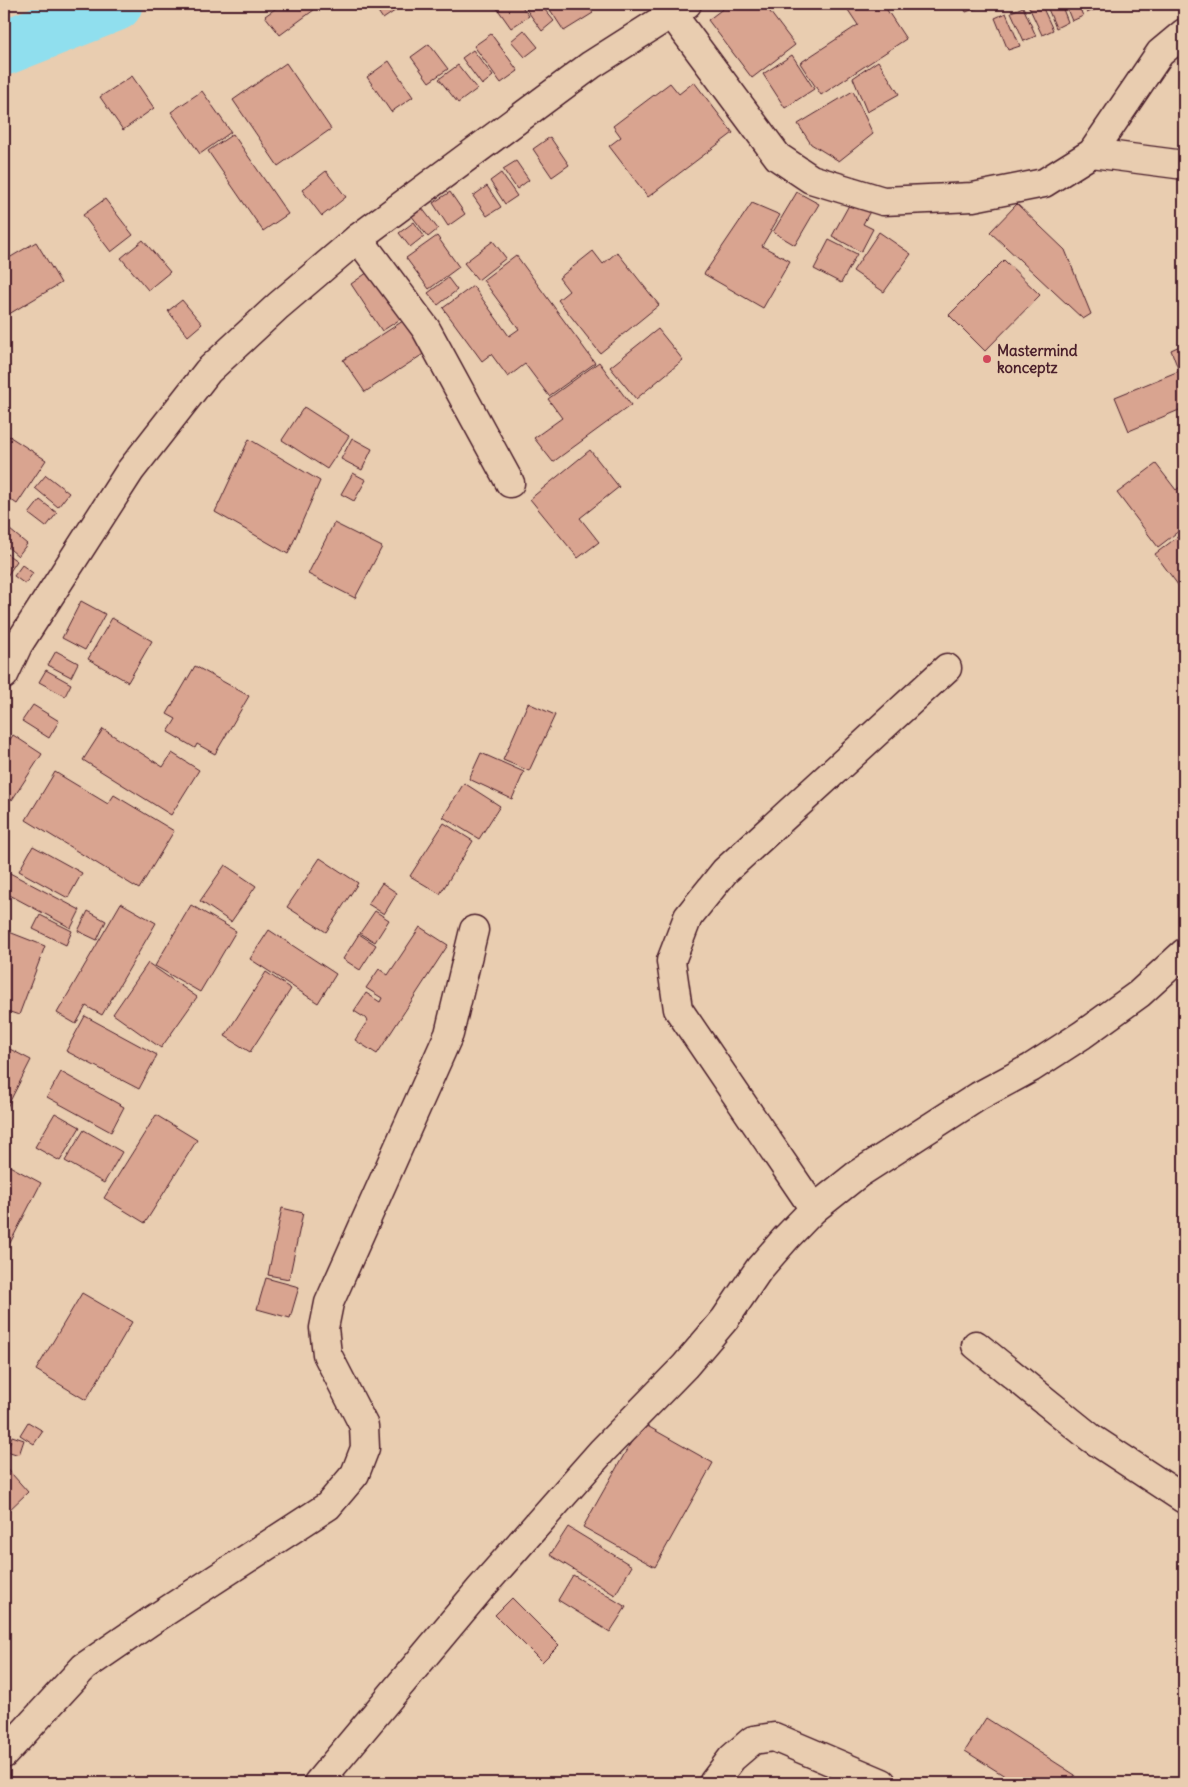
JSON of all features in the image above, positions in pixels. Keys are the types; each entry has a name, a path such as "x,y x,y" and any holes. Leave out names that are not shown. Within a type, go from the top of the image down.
{"street":[{"path":"4,675 11,641 130,471 208,371 278,306 358,238 591,65 679,9 778,157 811,179 883,201 973,196 1044,183 1092,153 1160,53 1184,33"},
{"path":"1092,153 1184,165"},
{"path":"358,238 426,329 510,483"},
{"path":"814,1208 678,1009 671,961 688,917 726,871 947,668"},
{"path":"4,1754 84,1667 328,1506 355,1474 365,1448 364,1426 326,1354 324,1328 329,1303 449,1034 474,930"},
{"path":"318,1783 481,1588 602,1451 685,1366 720,1326 759,1270 814,1208 858,1174 979,1096 1031,1068 1082,1035 1139,994 1184,952"},
{"path":"976,1345 1091,1438 1184,1499"},
{"path":"714,1783 732,1758 753,1740 774,1737 876,1782"}],"building":[{"path":"282,4 322,4 280,35 265,16"},
{"path":"373,4 405,4 383,19"},
{"path":"494,4 520,4 529,16 511,28"},
{"path":"532,4 540,4 554,21 542,31 526,9"},
{"path":"548,4 587,4 593,13 564,31"},
{"path":"729,4 764,4 795,45 752,78 708,20"},
{"path":"844,4 883,4 906,39 821,95 800,63 858,25"},
{"path":"962,4 987,4 966,12"},
{"path":"1041,4 1053,30 1042,35 1028,5"},
{"path":"1046,4 1061,4 1068,22 1056,28"},
{"path":"1065,4 1078,4 1083,16 1072,21"},
{"path":"1083,4 1099,4 1101,7 1087,13"},
{"path":"1023,7 1036,36 1024,41 1011,12"},
{"path":"1006,13 1020,46 1008,50 995,18"},
{"path":"524,30 538,47 525,57 511,41"},
{"path":"491,34 518,71 501,83 474,46"},
{"path":"429,44 448,69 429,82 411,57"},
{"path":"473,50 493,76 482,85 462,58"},
{"path":"792,55 814,89 785,108 763,74"},
{"path":"389,61 413,97 391,112 367,77"},
{"path":"878,61 899,94 867,112 853,78"},
{"path":"286,63 331,129 278,166 233,100"},
{"path":"458,65 477,89 458,103 439,79"},
{"path":"132,76 154,108 123,130 100,97"},
{"path":"694,82 733,133 648,197 609,146 621,137 613,126 670,83 679,94"},
{"path":"202,91 231,132 200,154 171,112"},
{"path":"853,91 873,134 839,161 811,144 798,124"},
{"path":"233,134 288,214 263,231 208,151"},
{"path":"550,137 569,165 552,177 533,149"},
{"path":"516,161 529,180 517,189 503,169"},
{"path":"326,171 346,197 322,216 302,190"},
{"path":"501,173 517,196 505,204 490,181"},
{"path":"487,186 501,207 487,216 473,196"},
{"path":"450,192 465,214 448,226 433,203"},
{"path":"797,192 819,204 795,245 773,232"},
{"path":"854,196 873,206 863,224 873,229 861,252 832,236"},
{"path":"105,199 133,235 111,252 83,215"},
{"path":"752,203 780,215 762,246 790,261 763,308 704,274"},
{"path":"1017,204 1065,250 1091,314 1083,319 990,232"},
{"path":"422,208 438,229 428,237 411,215"},
{"path":"414,222 424,236 410,247 399,233"},
{"path":"879,232 911,254 884,292 853,271"},
{"path":"437,236 459,267 429,289 406,258"},
{"path":"143,240 170,272 148,290 121,258"},
{"path":"829,240 857,254 841,283 814,269"},
{"path":"493,241 506,258 478,280 464,263"},
{"path":"36,242 61,283 4,317 4,261"},
{"path":"593,251 603,264 617,252 659,305 600,353 558,300 569,291 559,278"},
{"path":"516,255 595,363 549,396 525,364 508,377 491,354 482,361 443,308 473,286 509,336 519,329 483,280"},
{"path":"1004,260 1040,295 985,351 949,315"},
{"path":"371,270 402,318 382,331 351,284"},
{"path":"448,278 457,290 438,305 428,293"},
{"path":"182,300 202,324 188,336 168,311"},
{"path":"406,319 428,351 365,392 343,360"},
{"path":"658,329 683,360 636,399 610,367"},
{"path":"1184,344 1184,408 1129,431 1115,397 1179,371 1171,350"},
{"path":"599,362 631,405 553,462 534,438 562,418 548,399"},
{"path":"304,407 349,436 327,469 282,440"},
{"path":"4,433 46,460 17,504 4,495"},
{"path":"352,438 372,449 362,470 341,459"},
{"path":"249,439 320,481 288,554 215,512"},
{"path":"590,450 619,487 580,518 599,542 578,558 530,499"},
{"path":"1156,464 1176,490 1184,484 1184,527 1158,547 1117,493"},
{"path":"353,473 366,480 354,501 341,494"},
{"path":"46,475 69,493 58,507 35,488"},
{"path":"40,500 57,513 46,527 29,514"},
{"path":"334,523 382,547 355,598 308,574"},
{"path":"4,525 27,544 18,556 4,544"},
{"path":"1184,532 1184,593 1155,554"},
{"path":"4,552 17,561 5,579 4,579"},
{"path":"22,565 33,573 25,584 14,576"},
{"path":"81,601 105,614 85,650 62,638"},
{"path":"112,618 152,641 128,682 88,659"},
{"path":"56,651 78,663 71,677 48,665"},
{"path":"195,666 249,696 215,754 197,744 195,748 168,732 176,719 167,714"},
{"path":"46,670 71,684 65,696 39,682"},
{"path":"528,703 555,715 529,771 503,760"},
{"path":"33,705 59,721 49,738 22,721"},
{"path":"103,729 163,767 172,753 199,770 171,815 83,760"},
{"path":"13,735 42,754 12,800 4,795 4,749"},
{"path":"481,753 524,772 512,799 469,779"},
{"path":"55,772 108,804 114,795 174,831 139,889 26,820"},
{"path":"464,783 500,806 479,839 443,817"},
{"path":"444,823 473,841 440,894 410,876"},
{"path":"33,846 82,873 68,898 19,871"},
{"path":"320,858 358,883 326,932 287,907"},
{"path":"225,865 256,886 231,922 200,901"},
{"path":"6,871 80,910 71,928 4,892 4,874"},
{"path":"382,883 397,893 384,914 368,904"},
{"path":"121,903 156,923 102,1015 86,1006 76,1024 57,1013"},
{"path":"191,905 236,931 200,992 155,966"},
{"path":"88,911 106,921 97,940 78,931"},
{"path":"375,911 389,920 375,942 360,933"},
{"path":"40,915 72,931 66,945 33,929"},
{"path":"420,927 448,945 377,1054 355,1040 368,1020 354,1011 366,993 380,1002 382,998 366,988 379,969 388,975"},
{"path":"4,930 45,946 19,1015 4,1010"},
{"path":"269,930 336,974 318,1003 250,959"},
{"path":"359,934 376,945 360,970 343,959"},
{"path":"148,963 197,997 161,1048 113,1014"},
{"path":"266,972 291,989 250,1052 225,1036"},
{"path":"85,1016 157,1055 139,1089 66,1051"},
{"path":"4,1046 31,1060 4,1113"},
{"path":"61,1072 124,1107 111,1132 47,1097"},
{"path":"55,1113 80,1127 60,1161 35,1147"},
{"path":"156,1115 197,1140 145,1223 104,1198"},
{"path":"84,1130 122,1152 104,1183 65,1161"},
{"path":"4,1163 41,1183 10,1243 4,1240"},
{"path":"282,1208 303,1213 289,1279 268,1275"},
{"path":"266,1278 299,1287 290,1318 257,1309"},
{"path":"82,1293 132,1322 86,1400 36,1370"},
{"path":"28,1422 43,1431 34,1444 20,1435"},
{"path":"642,1423 713,1463 655,1567 583,1527"},
{"path":"12,1436 24,1440 19,1455 7,1451"},
{"path":"4,1465 28,1492 4,1515"},
{"path":"568,1527 632,1566 615,1595 550,1555"},
{"path":"573,1575 626,1607 610,1632 558,1600"},
{"path":"512,1598 559,1645 542,1662 495,1615"},
{"path":"986,1718 1075,1775 1070,1783 1016,1783 965,1751"}],"waterway":[{"path":"4,48 115,4"}],"place":[{"name":"Mastermind konceptz","path":"987,359"}]}
